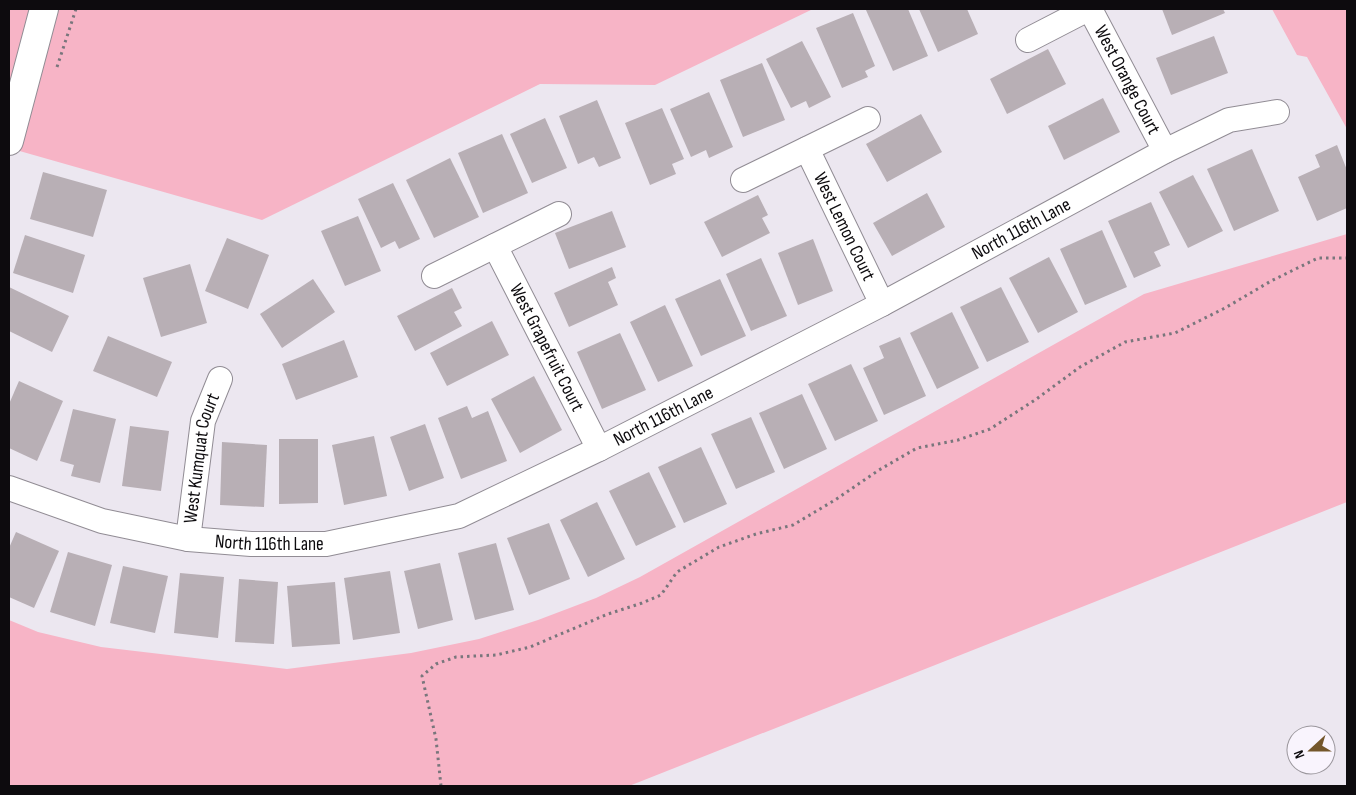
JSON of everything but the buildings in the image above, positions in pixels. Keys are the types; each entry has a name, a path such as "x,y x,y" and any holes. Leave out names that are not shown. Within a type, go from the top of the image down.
{"street":[{"path":"9,141 44,9"},
{"path":"1028,40 1089,9"},
{"name":"West Orange Court","path":"1089,9 1165,151"},
{"name":"North 116th Lane","path":"9,488 102,521 188,539 251,544 326,544 458,516 599,449 882,304 1165,151 1229,120 1277,112"},
{"path":"743,180 868,120"},
{"name":"West Lemon Court","path":"807,149 882,304"},
{"path":"434,276 558,214"},
{"name":"West Grapefruit Court","path":"495,246 599,449"},
{"name":"West Kumquat Court","path":"188,539 203,421 220,379"}],"path":[{"path":"441,786 436,739 422,676 436,664 456,657 496,655 530,647 608,614 661,595 676,572 719,546 793,525 917,448 958,440 990,429 1035,400 1080,367 1125,342 1175,333 1318,258 1347,258"}],"shaded area":[{"path":"9,9 813,9 655,85 540,84 262,220 9,148"},
{"path":"1272,9 1347,9 1347,129 1307,57 1297,55"},
{"path":"1347,234 1347,502 629,786 9,786 9,620 38,632 101,647 287,669 411,653 479,639 538,620 596,598 640,577 1144,294"}]}
